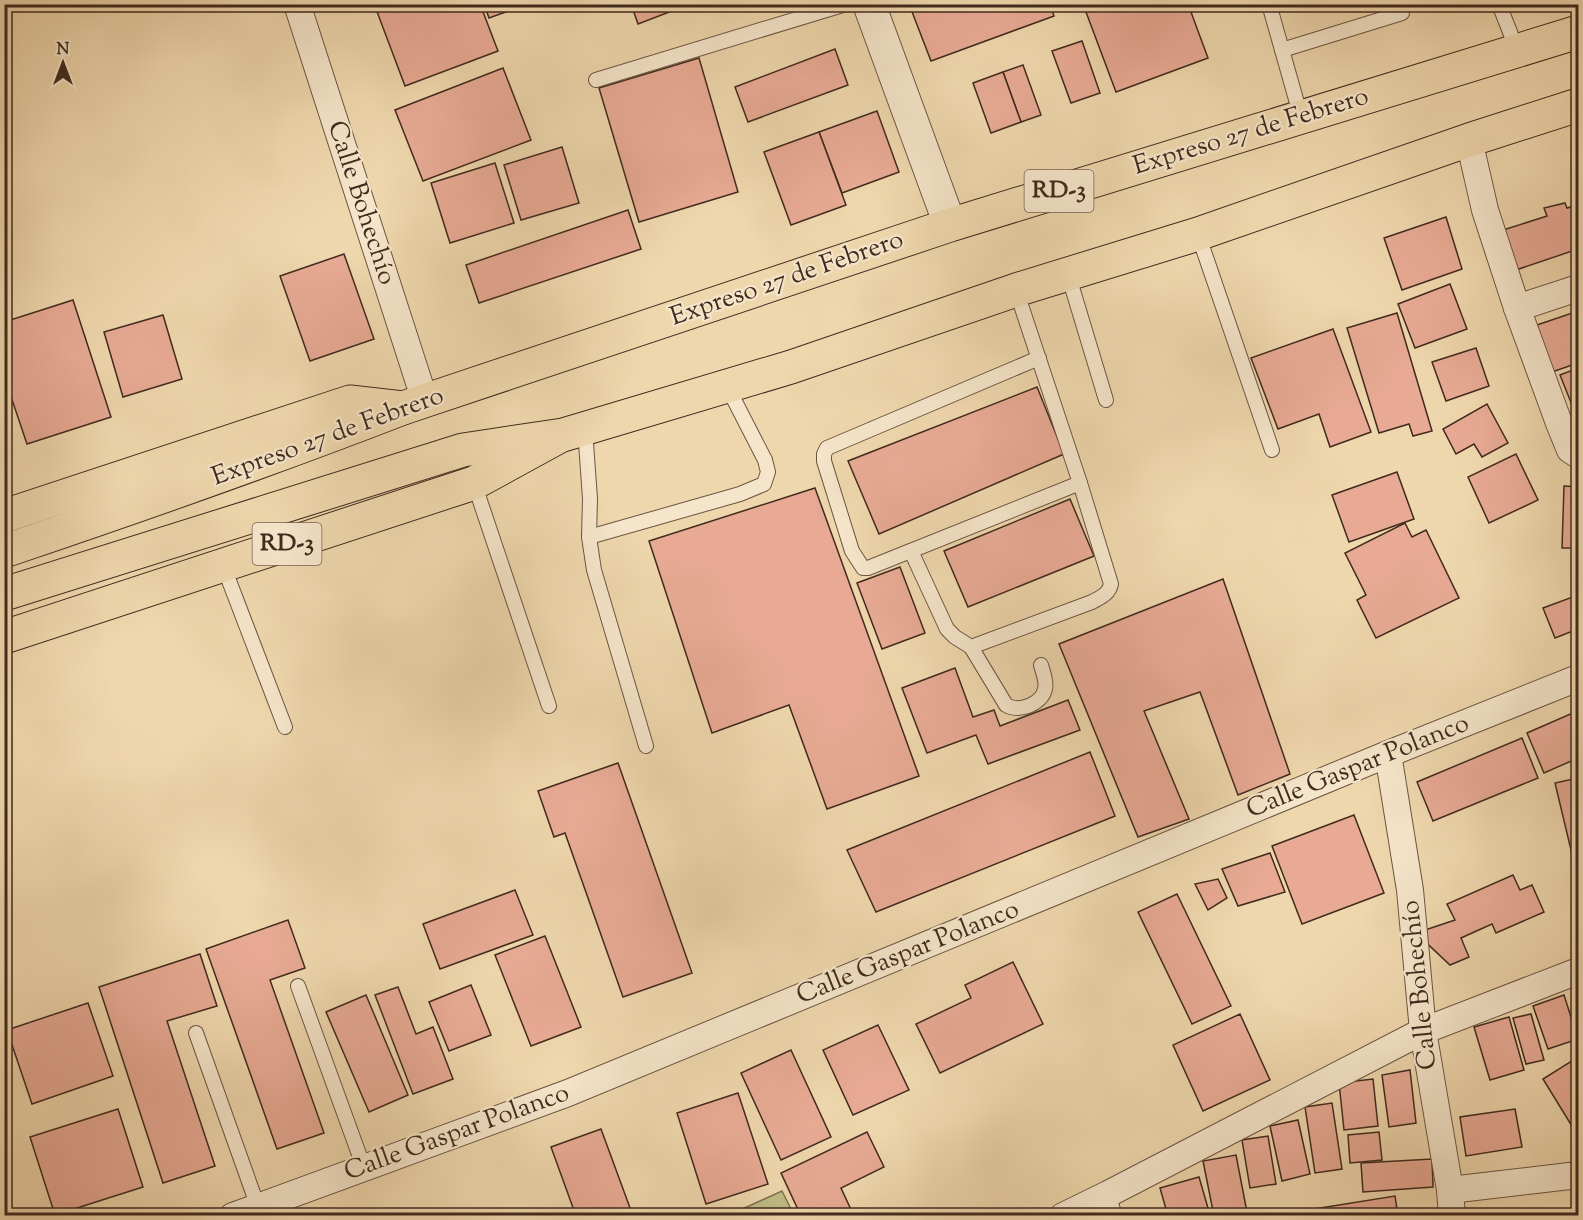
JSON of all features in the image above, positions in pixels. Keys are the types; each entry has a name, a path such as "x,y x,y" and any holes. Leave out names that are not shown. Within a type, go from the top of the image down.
{"main road":[{"name":"Expreso 27 de Febrero","path":"4,551 106,517 414,405 950,225 1578,32"},
{"name":"Expreso 27 de Febrero","path":"4,594 463,450 574,432 791,367 1016,290 1198,234 1469,140 1578,105"},
{"name":"RD-3","path":"4,516 351,402 414,405"},
{"name":"RD-3","path":"4,637 474,483 574,432"}],"street":[{"name":"Calle Bohechío","path":"297,4 414,405"},
{"path":"869,4 950,225"},
{"path":"1469,140 1485,210 1517,308 1558,423 1570,450 1578,455"},
{"path":"1517,308 1578,288"},
{"name":"Calle Gaspar Polanco","path":"233,1215 568,1093 1388,754 1578,678"},
{"name":"Calle Bohechío","path":"1388,754 1410,890 1423,1031 1452,1215"},
{"path":"1063,1215 1111,1205 1423,1031 1578,971"},
{"path":"1449,1190 1578,1175"}],"lane":[{"path":"596,80 846,4"},
{"path":"1269,4 1301,117"},
{"path":"1499,4 1517,50"},
{"path":"1282,50 1402,13"},
{"path":"1198,234 1272,450"},
{"path":"1068,274 1106,400"},
{"path":"971,646 1092,602 1107,594 1111,584 1016,290"},
{"path":"1039,358 826,448 824,461 852,551 862,568 868,568 1080,483"},
{"path":"589,537 740,494 764,484 768,472 765,460 727,386"},
{"path":"574,432 590,499 589,537 594,570 646,746"},
{"path":"474,483 549,706"},
{"path":"911,551 947,629 954,637 971,646 1006,705 1018,709 1041,698 1046,688 1041,665"},
{"path":"224,566 285,727"},
{"path":"298,986 364,1168"},
{"path":"196,1033 258,1207"}],"shaded area":[{"path":"782,1191 794,1215 729,1215"}],"building":[{"path":"388,4 480,4 498,51 405,86 376,9"},
{"path":"484,4 528,4 489,18"},
{"path":"631,4 685,4 685,6 638,24"},
{"path":"909,4 1050,4 1054,16 931,61"},
{"path":"1083,4 1188,4 1208,58 1116,92"},
{"path":"1082,41 1100,93 1071,103 1052,51"},
{"path":"835,49 848,85 748,122 735,87"},
{"path":"699,58 738,192 639,222 599,88"},
{"path":"1023,65 1041,115 1021,122 1003,72"},
{"path":"503,68 531,140 423,181 395,110"},
{"path":"1003,72 1021,122 991,133 973,83"},
{"path":"877,111 899,172 842,193 819,132"},
{"path":"819,132 846,205 791,225 764,152"},
{"path":"562,147 579,203 521,220 504,165"},
{"path":"495,163 514,223 450,243 431,183"},
{"path":"1565,203 1567,208 1578,205 1578,249 1516,270 1500,231 1547,216 1544,208"},
{"path":"628,210 641,249 479,303 466,265"},
{"path":"1446,217 1462,269 1402,290 1384,238"},
{"path":"344,254 374,339 310,361 280,276"},
{"path":"1450,284 1467,329 1415,348 1398,304"},
{"path":"73,300 111,417 27,444 4,376 4,322"},
{"path":"1578,311 1578,363 1552,372 1537,325"},
{"path":"1397,313 1432,431 1413,436 1409,424 1379,433 1347,328"},
{"path":"163,315 182,379 123,397 104,332"},
{"path":"1333,329 1371,432 1330,447 1319,414 1278,429 1251,358"},
{"path":"1476,348 1489,386 1446,401 1432,362"},
{"path":"1578,368 1578,420 1560,375"},
{"path":"1037,387 1064,454 879,534 848,461"},
{"path":"1487,404 1508,443 1482,457 1474,444 1456,454 1443,429"},
{"path":"1516,454 1538,500 1489,523 1468,477"},
{"path":"1397,472 1414,519 1349,542 1332,495"},
{"path":"1564,486 1578,487 1578,548 1562,548"},
{"path":"815,488 919,776 827,809 789,705 712,733 649,541"},
{"path":"1070,499 1094,556 968,607 944,551"},
{"path":"1405,523 1412,537 1426,530 1459,598 1376,638 1357,600 1366,595 1345,553"},
{"path":"900,567 925,633 882,649 857,583"},
{"path":"1223,579 1290,774 1238,795 1200,692 1144,711 1189,819 1138,837 1059,644"},
{"path":"1578,595 1578,629 1555,638 1543,608"},
{"path":"955,668 973,717 994,710 1000,726 1068,700 1080,730 988,764 976,735 927,753 902,688"},
{"path":"1575,712 1578,721 1578,758 1544,773 1527,733"},
{"path":"1522,738 1538,778 1433,821 1417,782"},
{"path":"1090,752 1115,816 876,912 847,850"},
{"path":"618,763 692,973 623,997 565,833 554,837 538,791"},
{"path":"1578,778 1578,874 1577,875 1555,783"},
{"path":"1354,815 1384,893 1302,924 1272,846"},
{"path":"1270,853 1285,892 1238,906 1222,869"},
{"path":"1513,875 1520,890 1532,885 1544,912 1496,933 1492,924 1461,938 1469,957 1450,965 1416,933 1455,920 1447,904"},
{"path":"1218,879 1227,898 1208,910 1195,884"},
{"path":"515,890 533,935 440,969 423,924"},
{"path":"1177,894 1231,1006 1192,1024 1138,912"},
{"path":"288,920 305,968 270,980 324,1133 277,1149 206,949"},
{"path":"545,936 581,1027 531,1046 495,955"},
{"path":"200,954 217,1006 167,1021 215,1166 163,1183 99,987"},
{"path":"1013,962 1043,1024 940,1073 916,1024 971,998 965,985"},
{"path":"471,985 491,1035 449,1051 429,1002"},
{"path":"398,987 416,1034 433,1027 453,1079 413,1094 375,995"},
{"path":"366,995 408,1095 369,1112 326,1012"},
{"path":"1564,995 1578,1039 1548,1049 1533,1006"},
{"path":"88,1003 113,1076 32,1104 7,1030"},
{"path":"1240,1014 1270,1080 1203,1111 1173,1045"},
{"path":"1531,1014 1544,1060 1526,1064 1513,1018"},
{"path":"1509,1017 1524,1070 1490,1080 1474,1027"},
{"path":"878,1025 909,1090 853,1115 823,1050"},
{"path":"791,1050 831,1137 781,1160 741,1073"},
{"path":"1578,1057 1578,1136 1543,1079"},
{"path":"1410,1070 1416,1123 1389,1127 1382,1075"},
{"path":"1373,1079 1378,1126 1344,1130 1339,1083"},
{"path":"738,1093 768,1184 706,1204 677,1113"},
{"path":"1332,1103 1342,1169 1315,1173 1305,1107"},
{"path":"118,1109 143,1187 55,1215 30,1137"},
{"path":"1515,1109 1522,1147 1466,1156 1460,1117"},
{"path":"1298,1120 1310,1174 1282,1181 1270,1126"},
{"path":"601,1129 633,1216 576,1216 551,1147"},
{"path":"867,1132 884,1167 841,1188 854,1216 801,1216 781,1173"},
{"path":"1379,1132 1382,1160 1350,1163 1348,1135"},
{"path":"1268,1136 1276,1184 1250,1188 1242,1140"},
{"path":"1236,1155 1247,1212 1214,1216 1203,1161"},
{"path":"1432,1159 1433,1187 1363,1192 1361,1163"},
{"path":"1199,1177 1210,1215 1168,1216 1160,1188"},
{"path":"1395,1196 1398,1216 1270,1216"}]}
